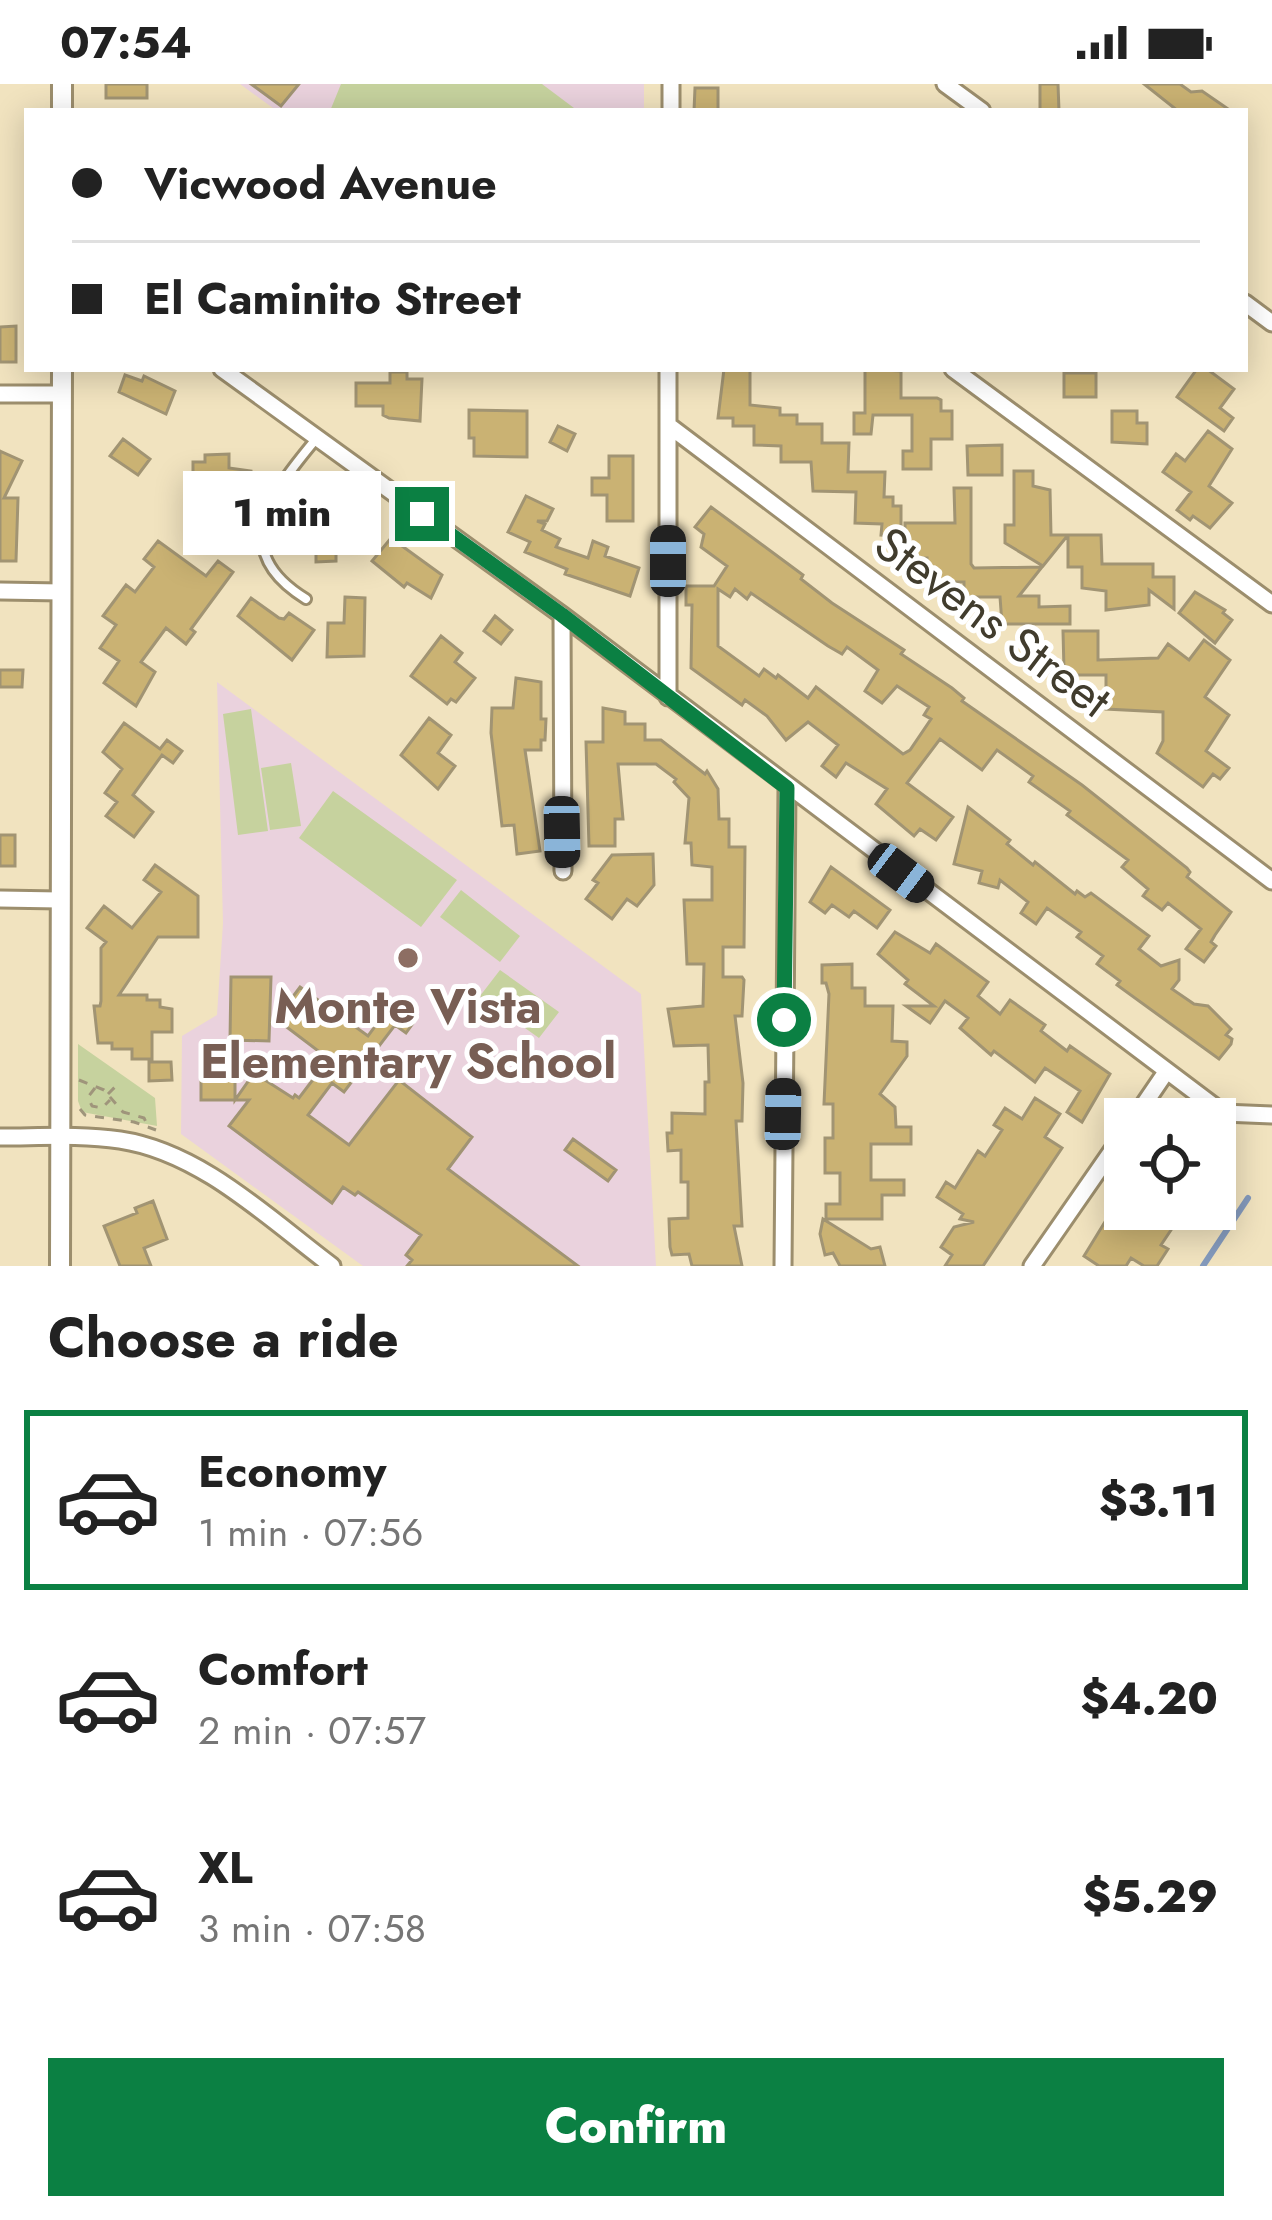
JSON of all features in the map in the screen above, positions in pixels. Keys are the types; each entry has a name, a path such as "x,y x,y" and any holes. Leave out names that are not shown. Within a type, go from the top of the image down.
{"street":[{"path":"945,84 978,108"},
{"path":"60,1266 62,372"},
{"path":"226,372 562,615 1222,1113 1272,1115"},
{"path":"668,372 668,697"},
{"path":"957,372 1272,604"},
{"path":"0,394 62,394"},
{"name":"Stevens Street","path":"668,425 1272,881"},
{"path":"0,591 62,592"},
{"path":"562,615 563,871"},
{"path":"783,1266 787,788"},
{"path":"0,899 59,900"},
{"path":"1148,1098 1166,1072"},
{"path":"0,1137 121,1140 169,1154 218,1181 332,1266"},
{"path":"1032,1266 1104,1162"}],"lane":[{"path":"306,599 270,568 262,538 274,490 317,438"}],"path":[{"path":"78,1078 147,1124"},
{"path":"99,1118 99,1108 118,1084"},
{"path":"97,1088 89,1090 88,1096 92,1106 99,1108"},
{"path":"82,1112 158,1131"}],"shaded area":[{"path":"240,84 644,84 644,108 273,108"},
{"name":"Monte Vista Elementary School","path":"217,682 641,994 656,1266 363,1266 181,1134 182,1036 217,1015 223,923"}],"green space":[{"path":"341,84 542,84 574,108 331,108"},
{"path":"251,709 268,831 238,835 223,714"},
{"path":"291,763 301,826 270,830 261,768"},
{"path":"333,791 457,880 421,927 299,838"},
{"path":"461,890 520,936 500,962 440,917"},
{"path":"500,970 559,1012 539,1038 480,996"},
{"path":"78,1044 155,1098 157,1126 82,1112"}],"building":[{"path":"106,84 147,84 147,98 106,98"},
{"path":"251,84 299,84 281,106"},
{"path":"1040,84 1058,84 1059,108 1040,108"},
{"path":"1144,84 1180,84 1191,92 1202,91 1227,108 1174,108"},
{"path":"695,88 718,88 718,108 694,108"},
{"path":"16,326 16,362 0,362 0,327"},
{"path":"390,372 407,372 407,379 422,379 420,421 389,418 383,415 383,406 356,406 356,383 390,383"},
{"path":"724,372 750,372 750,405 780,408 780,415 797,415 797,424 822,424 822,443 849,443 848,472 885,472 884,497 893,497 893,506 901,506 901,536 881,535 882,524 855,523 856,492 813,491 811,462 781,462 781,446 754,445 754,426 733,426 733,418 718,418"},
{"path":"865,372 901,372 901,398 937,398 941,411 952,411 952,439 931,439 931,469 903,469 903,451 912,451 912,415 873,415 871,434 854,434 854,413 865,413"},
{"path":"1195,372 1211,372 1234,389 1220,408 1233,418 1224,431 1177,397"},
{"path":"1064,373 1096,373 1096,397 1064,397"},
{"path":"125,375 142,381 144,376 175,391 166,414 119,392"},
{"path":"469,410 527,411 527,457 474,456"},
{"path":"1112,411 1137,411 1137,423 1147,423 1147,444 1112,442"},
{"path":"558,426 575,434 567,451 550,442"},
{"path":"1208,431 1232,449 1209,486 1232,503 1210,528 1177,510 1191,492 1163,472 1176,454 1185,461"},
{"path":"123,439 150,459 138,475 110,456"},
{"path":"1002,445 1002,475 968,475 967,446"},
{"path":"0,451 22,461 4,498 18,498 16,561 0,561"},
{"path":"229,454 229,468 251,471 247,536 202,534 201,484 193,484 193,462 205,462 205,455"},
{"path":"609,456 633,456 633,521 607,521 607,495 592,495 592,478 609,478"},
{"path":"1014,471 1033,471 1033,486 1050,490 1051,535 1068,535 1043,566 1005,543 1005,525 1014,525"},
{"path":"304,474 358,515 336,544 336,561 316,562 316,523 285,499"},
{"path":"954,488 971,488 974,568 1042,567 1019,596 1039,596 1039,607 1070,606 1070,624 1002,624 1000,597 964,597 964,582 937,582 937,575 927,575 927,558 905,558 905,523 955,523"},
{"path":"526,496 553,509 547,521 537,521 545,524 542,530 560,539 556,547 588,558 593,541 608,547 605,556 639,568 630,596 565,574 567,569 525,552 530,542 508,532"},
{"path":"711,507 1187,868 1187,877 1231,912 1204,962 1186,949 1201,929 1168,903 1162,910 1143,896 1148,889 1122,867 1128,860 1067,815 1070,811 1029,782 1033,776 997,750 982,770 940,739 907,783 953,817 936,840 920,829 914,836 876,804 887,789 846,763 836,777 822,766 838,745 808,722 786,740 767,716 745,700 742,705 691,668 692,605 686,605 686,586 714,586 727,566 701,547 704,534 695,527","holes":["718,589 730,597 735,589 747,599 751,593 842,654 847,647 878,670 865,691 882,703 897,686 929,707 924,715 931,719 910,750 903,754 816,687 808,698 778,675 764,669 759,676 718,646"]},
{"path":"1068,535 1101,535 1102,564 1153,564 1153,577 1174,577 1174,609 1149,590 1149,605 1106,610 1106,591 1082,588 1082,567 1068,567"},
{"path":"391,538 442,575 431,598 407,583 404,587 372,561"},
{"path":"158,541 206,576 218,561 233,572 191,629 195,632 186,644 166,628 141,662 155,672 136,706 104,683 119,661 100,648 116,625 103,616 126,585 135,592 154,567 144,559"},
{"path":"1195,592 1225,610 1232,620 1215,643 1179,613"},
{"path":"345,597 365,598 364,656 327,657 328,623 344,623"},
{"path":"251,598 279,618 289,613 314,630 292,660 238,616"},
{"path":"495,616 512,630 501,644 484,631"},
{"path":"1063,631 1098,631 1098,660 1158,658 1168,644 1189,660 1204,640 1230,660 1205,697 1229,715 1206,751 1229,768 1220,779 1213,774 1203,787 1157,753 1163,741 1163,712 1106,709 1106,675 1071,675 1071,670 1064,670"},
{"path":"441,636 462,653 455,662 475,678 456,702 451,699 447,704 411,676"},
{"path":"0,670 23,670 22,687 0,687"},
{"path":"516,678 541,682 541,719 546,719 541,750 525,750 540,851 517,854 514,825 502,826 491,733 492,708 513,708"},
{"path":"603,708 625,712 625,724 645,724 645,740 661,740 705,774 707,771 718,789 719,819 729,819 729,847 745,847 744,947 723,947 723,977 744,980 742,1016 735,1016 743,1083 742,1121 736,1121 742,1226 734,1226 742,1266 692,1266 689,1254 672,1255 670,1247 669,1219 688,1218 688,1182 681,1182 681,1150 668,1151 667,1133 672,1133 672,1113 705,1114 705,1082 709,1082 708,1045 674,1046 668,1009 703,1006 704,964 687,964 684,900 712,900 712,867 692,865 691,843 685,843 689,798 676,779 656,764 618,764 623,819 615,819 615,846 589,846 586,742 603,742"},
{"path":"429,718 451,735 438,753 455,766 438,789 401,755"},
{"path":"124,723 160,749 167,740 182,751 173,763 162,755 133,795 153,812 134,837 106,816 117,802 105,793 122,769 103,752"},
{"path":"968,807 1033,865 1035,862 1075,894 1085,897 1091,893 1149,936 1139,949 1161,966 1179,960 1179,980 1172,989 1194,1004 1208,1006 1231,1029 1226,1035 1231,1044 1219,1059 1117,985 1120,981 1097,964 1103,956 1077,937 1081,932 1047,908 1036,924 1021,913 1028,902 1000,880 998,888 979,883 982,871 954,864"},
{"path":"0,835 15,835 15,866 0,866"},
{"path":"653,854 654,885 637,906 627,899 612,919 586,899 598,883 593,880 612,855"},
{"path":"155,865 198,896 198,937 158,937 119,995 147,995 147,1000 160,1000 160,1007 172,1009 172,1032 152,1032 152,1059 132,1059 132,1049 98,1043 94,1006 101,1001 101,948 106,942 87,928 104,906 132,928 161,892 144,880"},
{"path":"831,867 890,910 877,928 854,911 849,917 832,905 825,913 810,902"},
{"path":"895,932 930,953 936,944 988,982 978,996 1000,1014 1010,1000 1045,1025 1041,1031 1067,1051 1070,1046 1110,1074 1082,1122 1067,1112 1080,1091 1045,1068 1035,1082 994,1051 991,1055 960,1028 968,1018 945,1001 930,1023 906,1006 934,1006 905,984 908,980 878,954"},
{"path":"852,964 852,988 865,988 865,1006 893,1006 892,1041 907,1042 907,1056 880,1094 895,1107 896,1127 911,1127 911,1144 871,1144 871,1180 904,1180 904,1195 882,1195 882,1219 826,1219 826,1204 840,1204 840,1173 825,1173 825,1138 833,1138 833,1104 824,1104 829,994 822,983 822,965"},
{"path":"231,977 271,977 269,1041 230,1040"},
{"path":"300,987 368,1036 393,1002 416,1019 406,1033 395,1025 344,1092 332,1083 308,1115 349,1145 399,1080 472,1137 448,1169 578,1266 407,1266 412,1260 406,1255 421,1235 358,1192 355,1195 343,1187 332,1203 229,1126 249,1100 235,1100 254,1073 299,1098 318,1073 310,1067 321,1053 276,1019"},
{"path":"149,1062 171,1062 172,1080 149,1081"},
{"path":"235,1067 235,1100 201,1100 201,1070"},
{"path":"1035,1098 1060,1114 1045,1137 1062,1148 983,1266 945,1266 952,1255 941,1247 954,1227 974,1222 960,1219 963,1214 937,1197 946,1182 955,1188 978,1151 985,1156 1002,1130 994,1125 1005,1108 1022,1119"},
{"path":"573,1139 616,1170 608,1181 565,1150"},
{"path":"153,1201 167,1239 144,1248 151,1266 120,1266 104,1226"},
{"path":"823,1219 871,1249 880,1247 885,1266 840,1266 833,1253 825,1255 820,1234"},
{"path":"1104,1223 1104,1230 1171,1230 1161,1245 1168,1249 1157,1266 1144,1266 1131,1258 1126,1266 1099,1266 1084,1256"}],"waterway":[{"path":"1203,1266 1248,1198"}],"place":[{"name":"Monte Vista Elementary School","path":"408,958"}],"route":[{"path":"422,514 787,788 784,1020"}]}
